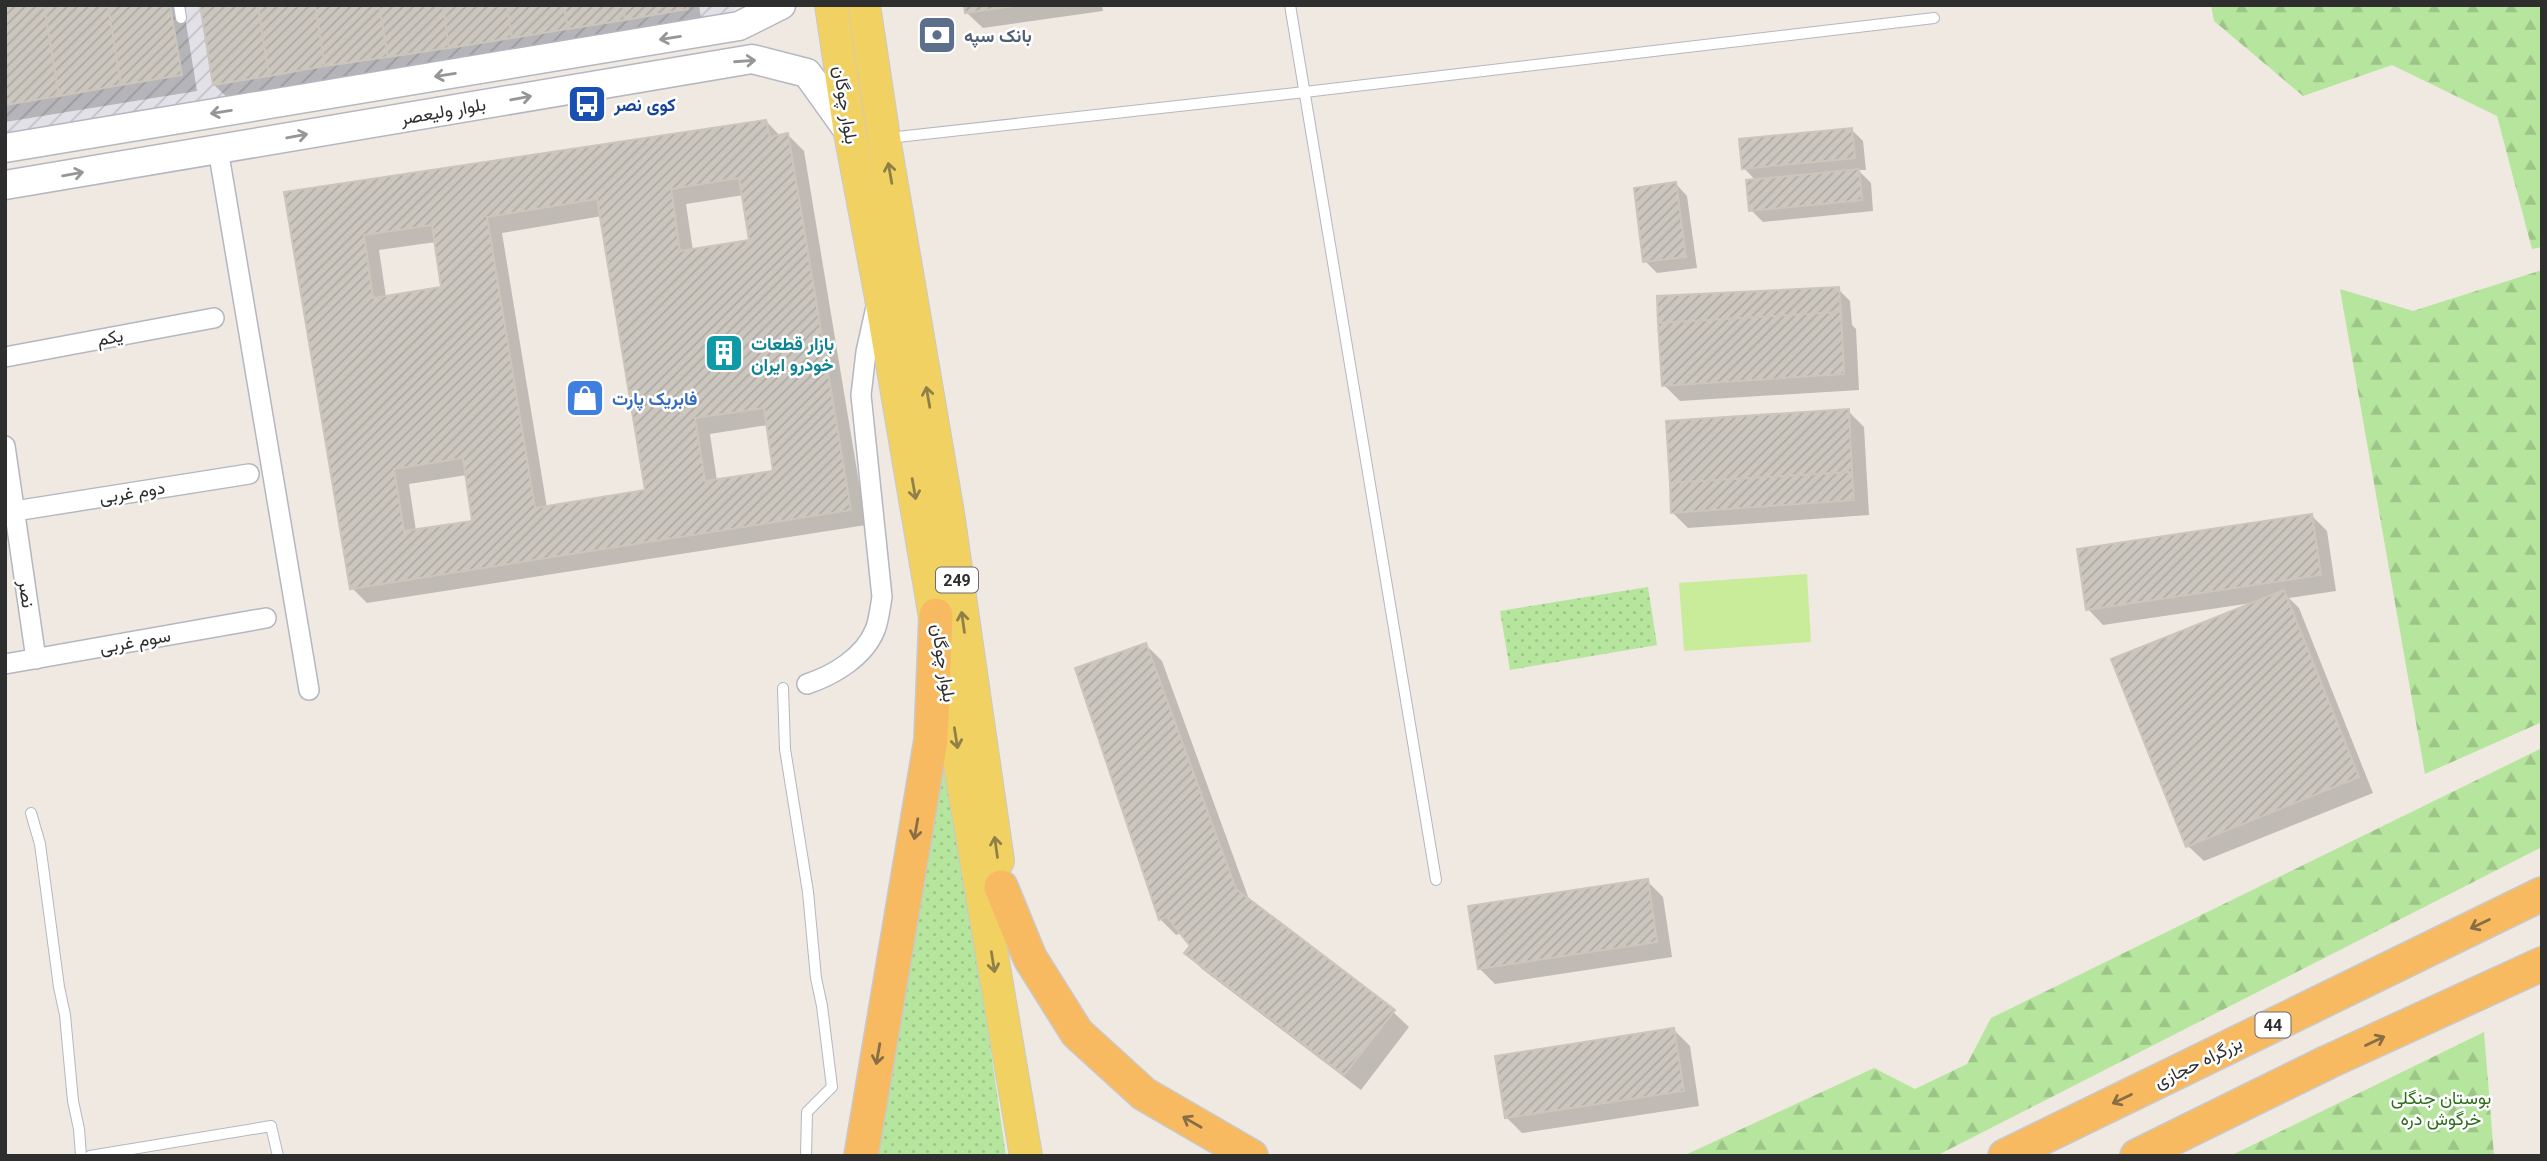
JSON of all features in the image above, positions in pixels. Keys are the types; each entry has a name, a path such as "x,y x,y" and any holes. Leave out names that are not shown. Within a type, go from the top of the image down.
{"highway":[{"path":"861,1156 931,740 936,615"},
{"path":"1002,887 1030,958 1077,1033 1144,1094 1251,1156"},
{"name":"بزرگراه حجازی","path":"2005,1156 2542,894"},
{"path":"2137,1156 2328,1062 2542,964"},
{"path":"2181,1156 2328,1062"}],"main road":[{"name":"بلوار ولیعصر","path":"5,148 739,26 781,5"},
{"name":"بلوار چوگان","path":"831,5 850,132 936,615 1026,1156"},
{"name":"بلوار چوگان","path":"864,5 948,513 1002,887 1048,1156"},
{"path":"610,47 631,64 622,81"},
{"name":"بلوار ولیعصر","path":"5,185 752,59 807,73 850,132"}],"street":[{"path":"218,149 309,690"},
{"path":"807,684 826,678 858,655 875,631 882,597 861,395 866,352 880,292"},
{"name":"یکم","path":"5,357 214,318"},
{"name":"نصر","path":"5,446 36,659"},
{"name":"دوم غربی","path":"15,510 249,474"},
{"name":"سوم غربی","path":"5,664 265,618"}],"lane":[{"path":"179,5 181,18"},
{"path":"1290,5 1436,880"},
{"path":"884,138 1305,92 1934,18"},
{"path":"783,688 785,749 808,892 816,978 832,1087 807,1112 806,1156"},
{"path":"31,813 40,844 65,1015 81,1156"},
{"path":"90,1156 271,1126 278,1156"}],"shaded area":[{"path":"5,5 738,5 730,15 5,135"}],"green space":[{"path":"2211,5 2542,5 2542,247 2532,249 2497,116 2392,65 2303,96 2214,21"},
{"path":"2542,270 2542,722 2425,774 2340,289 2413,311"},
{"path":"1807,574 1811,642 1684,651 1679,583"},
{"path":"1648,587 1657,645 1510,670 1500,611"},
{"path":"2542,748 2542,847 1936,1156 1683,1156 1874,1068 1915,1089 1967,1064 1991,1018"},
{"path":"948,751 1006,1156 878,1156 944,755"},
{"name":"بوستان جنگلی خرگوش دره","path":"2484,1032 2494,1156 2230,1156"}],"building":[{"path":"5,5 44,5 59,96 5,105"},
{"path":"44,5 108,5 121,85 59,96"},
{"path":"108,5 170,5 182,75 121,85"},
{"path":"200,5 258,5 269,76 213,85"},
{"path":"258,5 315,5 325,66 269,76"},
{"path":"315,5 379,5 388,57 325,66"},
{"path":"379,5 443,5 449,48 388,57"},
{"path":"443,5 507,5 512,38 449,48"},
{"path":"507,5 564,5 568,29 512,38"},
{"path":"564,5 623,5 625,20 568,29"},
{"path":"623,5 687,5 688,9 625,20"},
{"path":"964,5 1021,5 965,13"},
{"name":"بازار قطعات خودرو ایران","path":"766,120 770,137 788,133 851,510 350,589 284,192","holes":["739,178 749,240 680,251 671,189","597,199 645,490 535,508 487,217","432,225 441,287 373,298 364,235","764,408 773,471 705,481 695,418","463,458 472,521 404,531 394,469"]},
{"path":"1852,128 1855,158 1742,169 1739,139"},
{"path":"1859,169 1862,200 1749,211 1746,180"},
{"path":"1676,182 1686,257 1643,262 1634,188"},
{"path":"1839,287 1841,312 1658,323 1657,296"},
{"path":"1841,312 1844,374 1662,386 1658,323"},
{"path":"1849,409 1852,472 1670,483 1666,421"},
{"path":"1852,472 1854,500 1671,513 1670,483"},
{"path":"2312,514 2321,575 2086,610 2077,549"},
{"path":"2284,590 2359,777 2186,847 2111,659"},
{"path":"1146,643 1236,889 1395,1010 1344,1075 1184,953 1190,946 1167,917 1159,920 1075,668"},
{"path":"1648,879 1657,942 1478,969 1468,906"},
{"path":"1674,1028 1684,1091 1505,1118 1495,1056"}],"place":[{"name":"بانک سپه","path":"937,35"},
{"name":"کوی نصر","path":"587,104"},
{"name":"بازار قطعات خودرو ایران","path":"724,353"},
{"name":"فابریک پارت","path":"585,398"}]}
